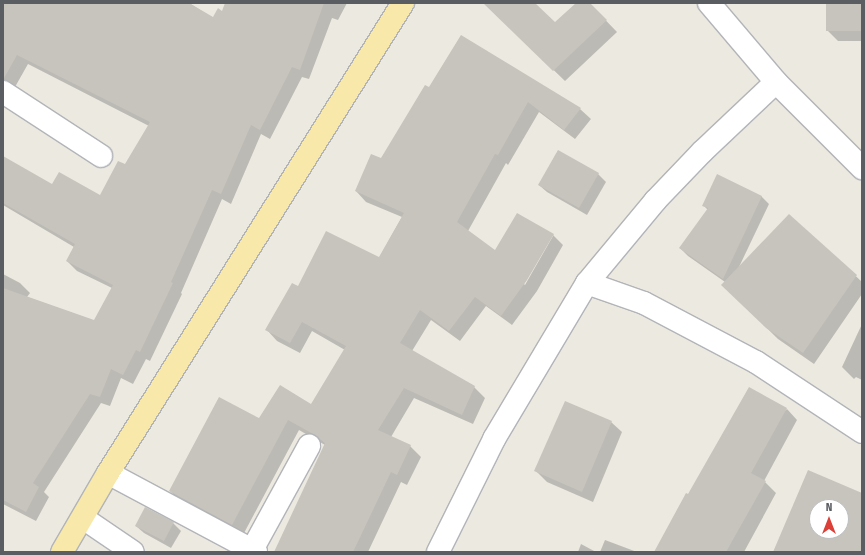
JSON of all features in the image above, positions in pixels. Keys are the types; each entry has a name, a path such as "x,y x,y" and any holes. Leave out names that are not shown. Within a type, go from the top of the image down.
{"main road":[{"path":"62,552 108,473 403,3"}],"street":[{"path":"709,3 776,82 862,168"},
{"path":"438,552 494,439 587,282 655,201 703,151 776,82"},
{"path":"3,92 101,156"},
{"path":"587,282 644,303 756,362 862,432"},
{"path":"108,473 254,551 309,446"},
{"path":"83,518 133,552"}],"building":[{"path":"3,3 189,3 213,17 218,8 222,11 225,3 324,3 300,70 292,67 260,130 251,125 221,194 212,190 171,282 173,283 140,352 136,350 123,375 111,369 100,397 90,394 33,483 39,487 26,512 3,500 3,288 94,320 113,285 66,261 75,244 3,203 3,156 52,184 59,172 100,195 118,161 125,164 150,122 17,55 3,80"},
{"path":"483,3 535,3 555,22 576,3 590,3 607,20 553,71"},
{"path":"826,4 862,4 862,31 826,31"},
{"path":"461,35 581,108 564,130 528,102 498,155 495,154 457,222 495,250 517,213 554,234 527,280 501,316 475,297 449,331 420,310 400,343 475,386 462,415 404,388 378,430 411,445 397,475 391,472 353,552 274,552 325,443 315,435 288,420 232,525 169,491 219,397 259,418 280,385 311,404 346,346 302,322 290,343 265,330 292,283 298,286 326,231 379,257 404,213 355,191 371,154 381,158 425,85 429,87"},
{"path":"558,150 599,173 579,208 538,185"},
{"path":"717,174 762,196 723,279 679,248 708,208 702,206"},
{"path":"789,214 857,275 803,353 766,328 721,285"},
{"path":"749,387 787,408 751,473 766,481 726,552 654,552 686,493 688,494"},
{"path":"565,401 612,421 582,492 534,471"},
{"path":"808,470 862,493 862,552 773,552"},
{"path":"145,507 174,522 164,541 135,526"}]}
